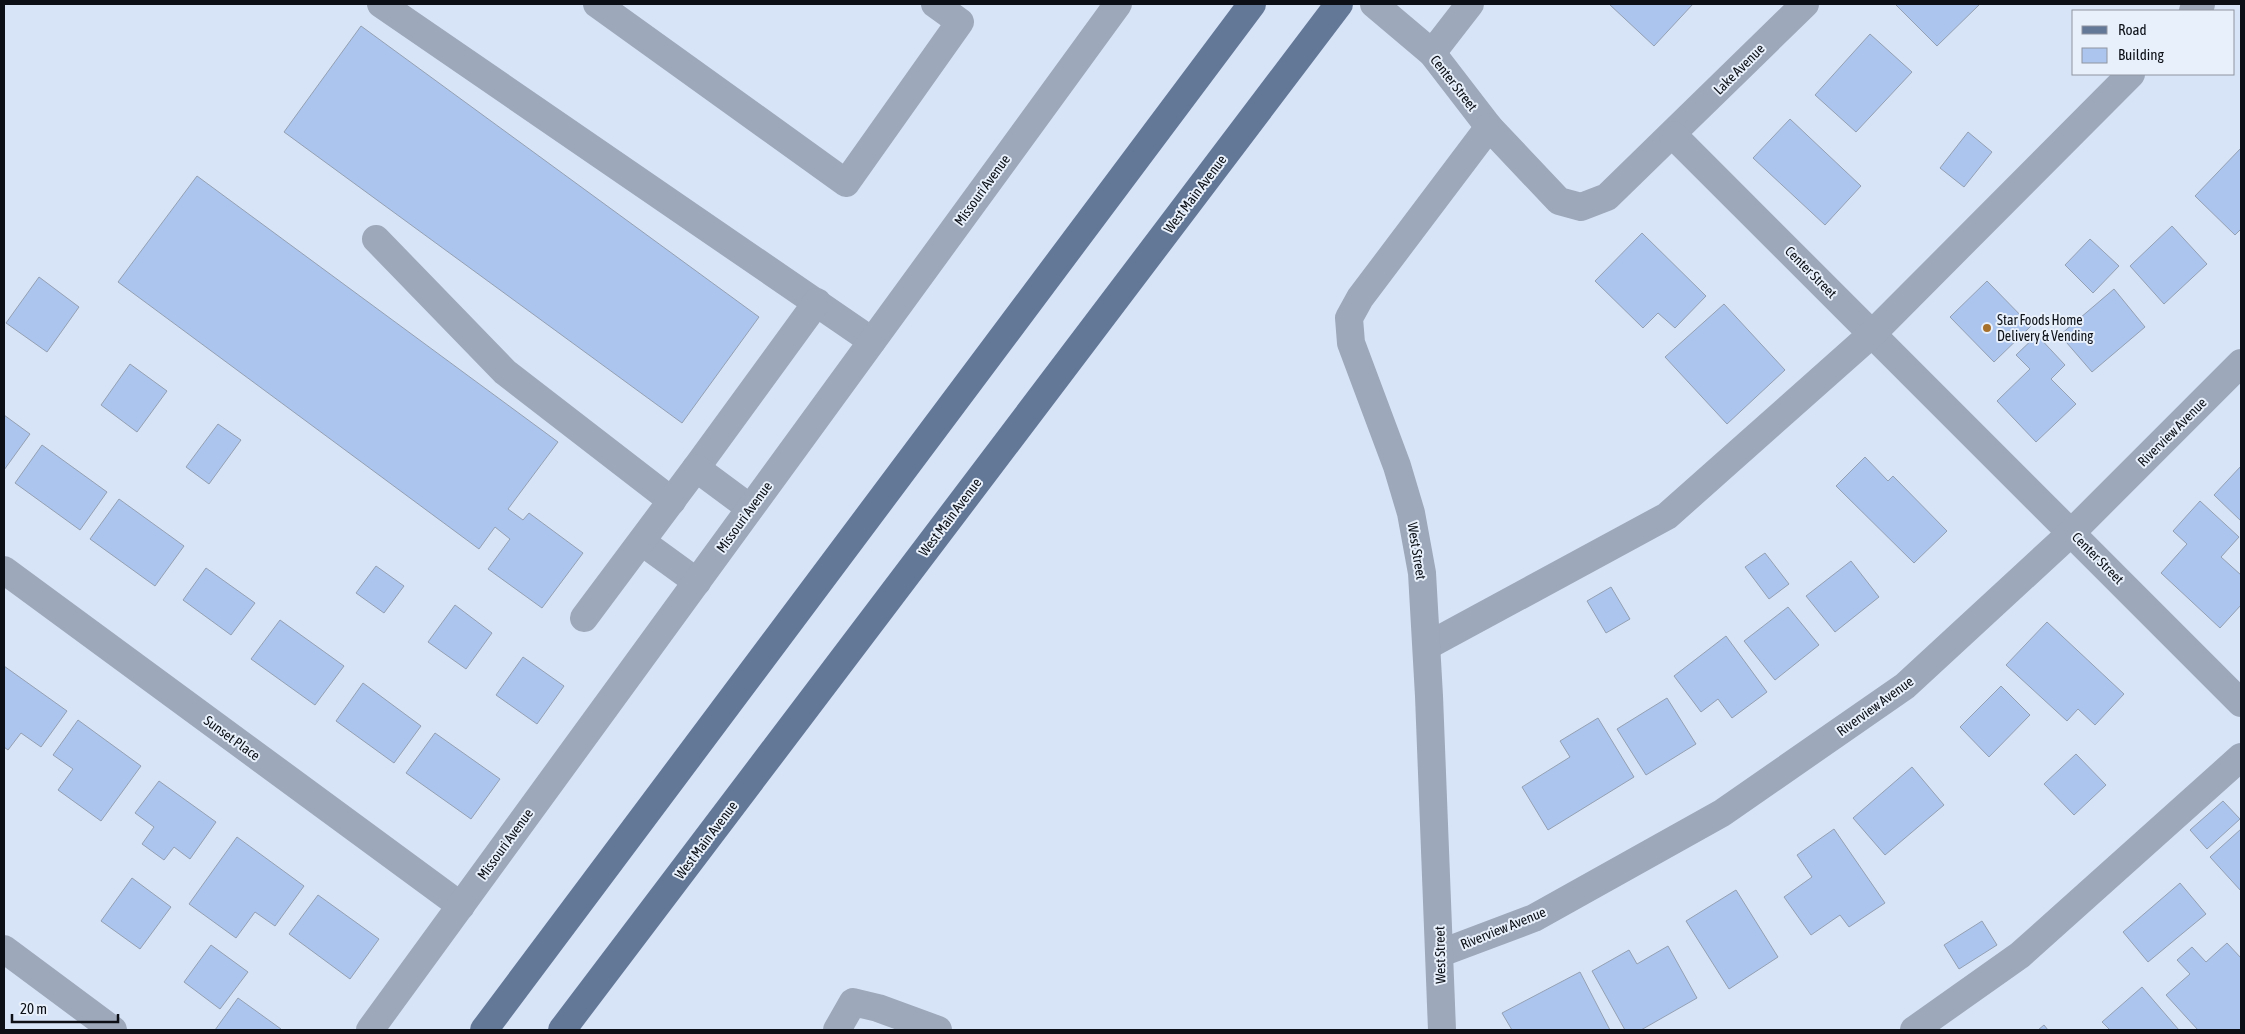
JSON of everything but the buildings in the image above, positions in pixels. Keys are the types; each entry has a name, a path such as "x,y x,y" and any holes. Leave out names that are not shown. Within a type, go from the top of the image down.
{"main road":[{"path":"484,1030 1252,4"},
{"name":"West Main Avenue","path":"562,1030 1339,4"}],"street":[{"path":"381,4 872,341"},
{"path":"598,4 846,183 966,13 935,4"},
{"name":"Missouri Avenue","path":"370,1030 1118,4"},
{"name":"Center Street","path":"1374,4 1432,53 1489,127 1559,201 1581,207 1607,197 1673,135 2241,703"},
{"path":"1432,53 1470,4"},
{"name":"Lake Avenue","path":"1673,135 1805,4"},
{"path":"1426,646 1667,516 1873,333 2130,75"},
{"name":"West Street","path":"1442,1030 1422,573 1410,512 1397,466 1351,343 1349,318 1360,298 1489,127"},
{"path":"376,239 505,372 672,501"},
{"path":"584,618 642,542 817,302"},
{"name":"Riverview Avenue","path":"1440,953 1534,918 1722,813 1905,686 2072,532 2241,363"},
{"path":"696,468 750,508"},
{"path":"642,542 697,582"},
{"name":"Sunset Place","path":"4,570 461,906"},
{"path":"1914,1030 2020,955 2241,757"},
{"path":"4,949 113,1030"},
{"path":"837,1030 853,1002 878,1008 938,1030"}],"place":[{"name":"Star Foods Home Delivery & Vending","path":"1987,328"}]}
